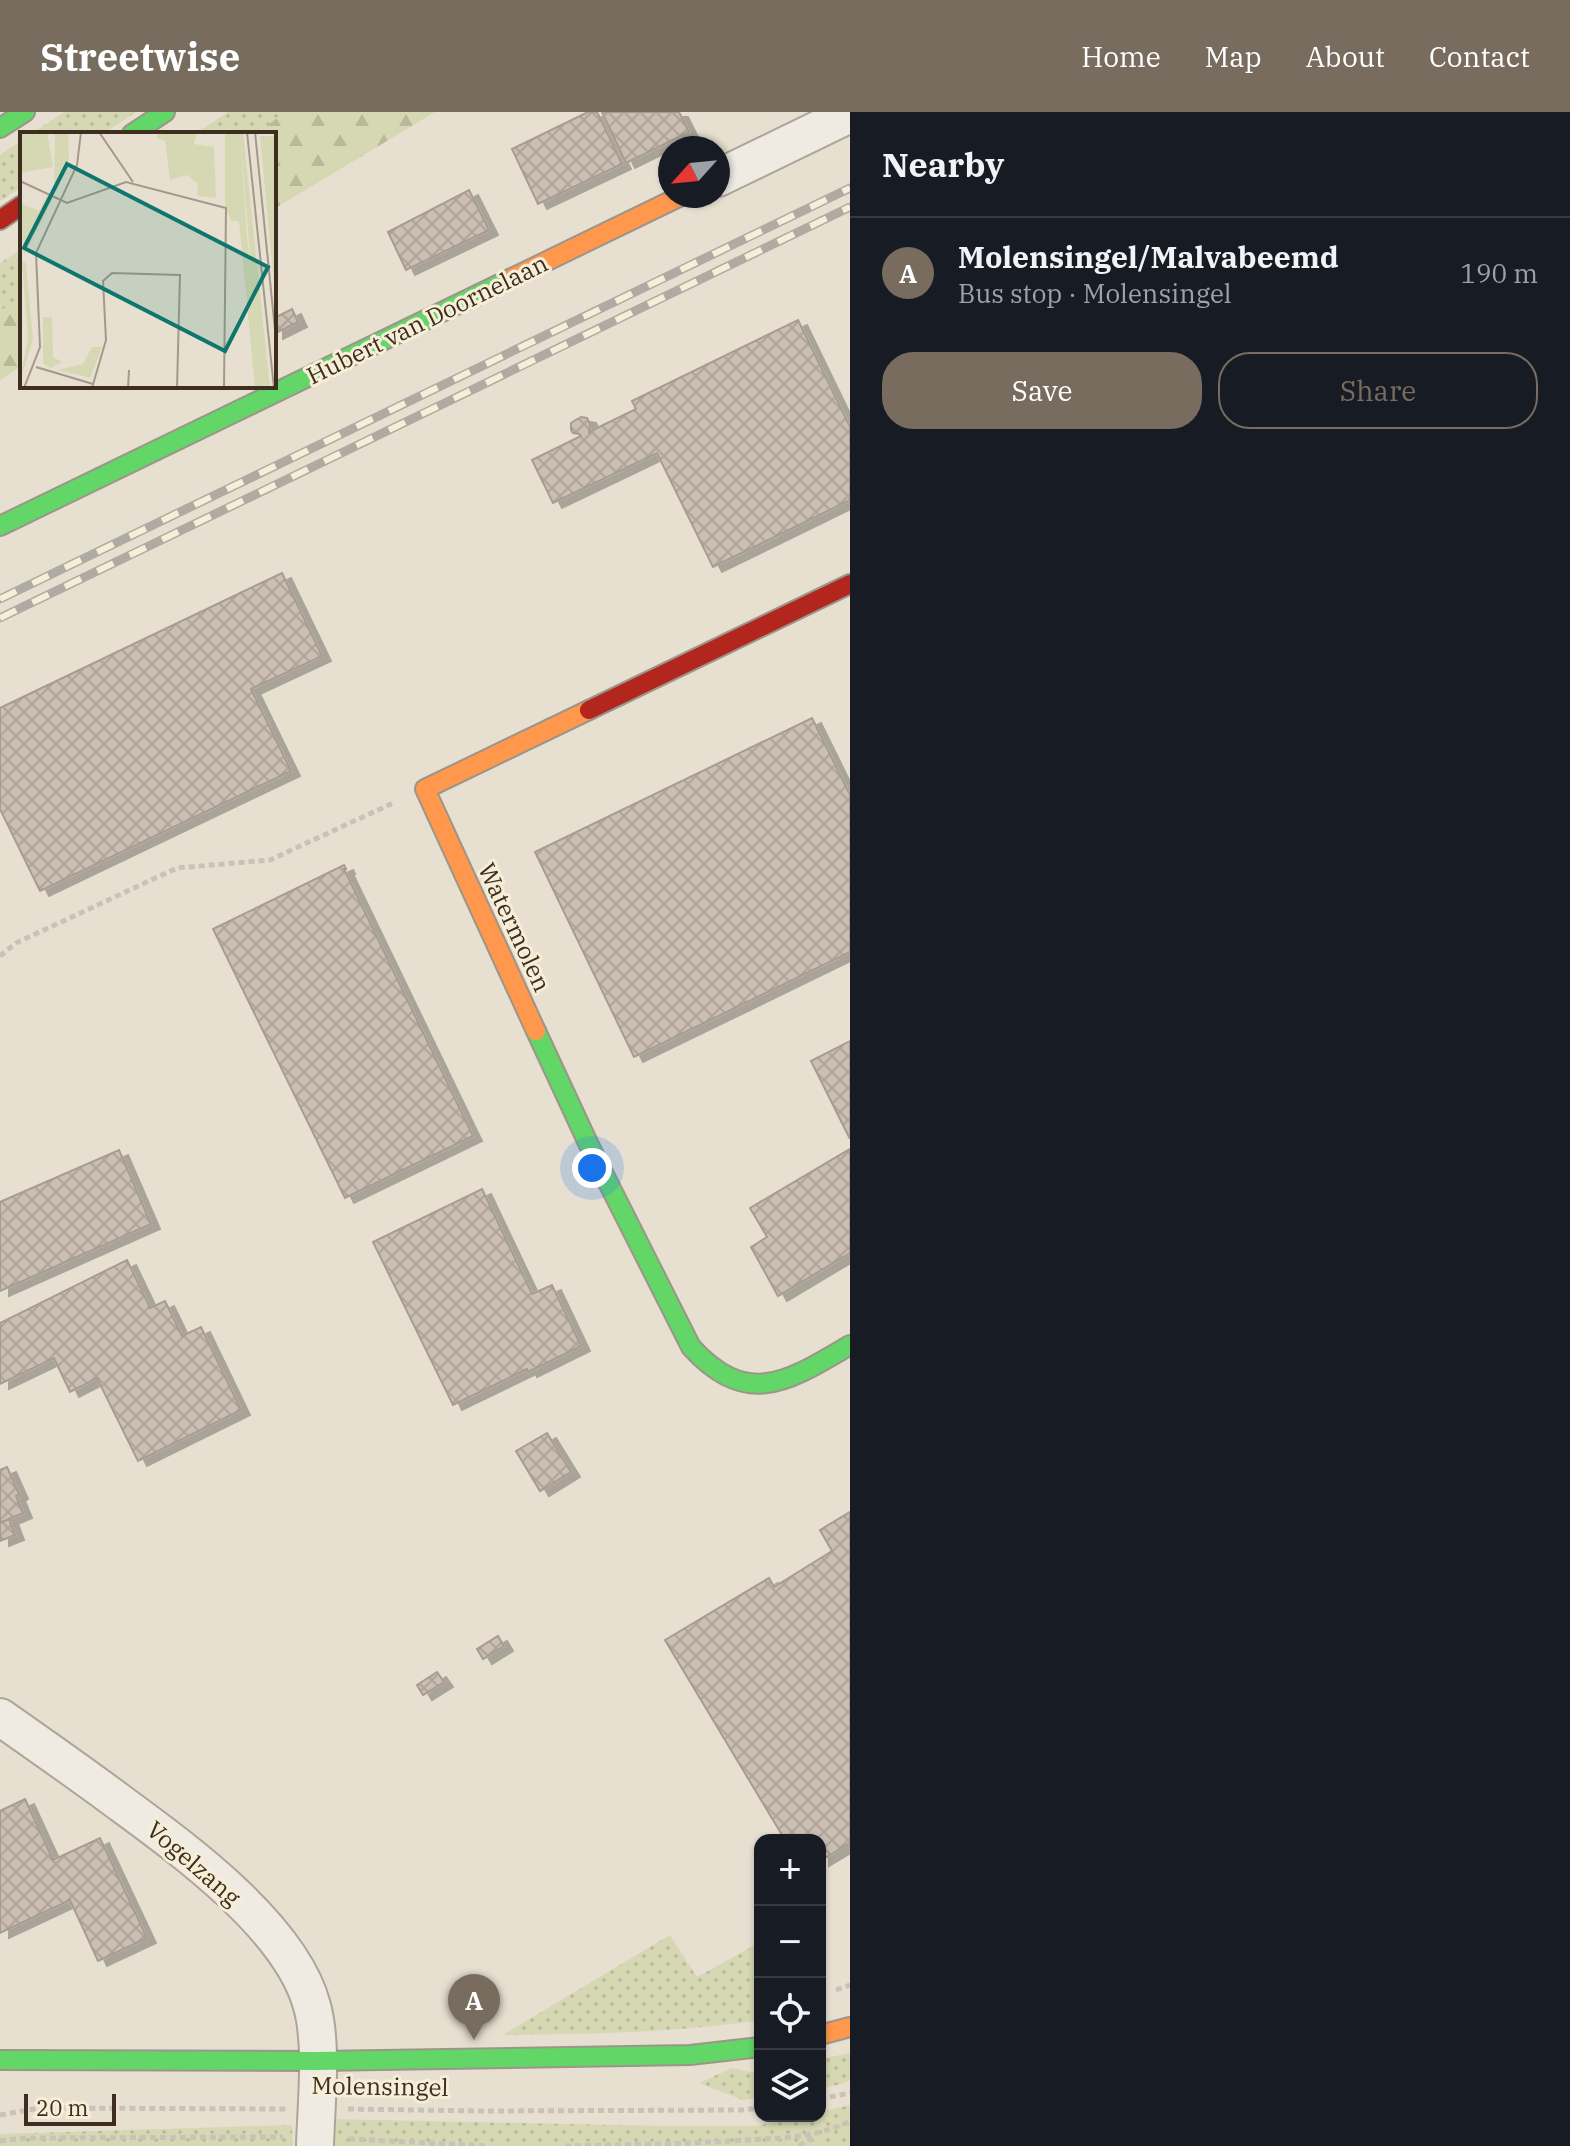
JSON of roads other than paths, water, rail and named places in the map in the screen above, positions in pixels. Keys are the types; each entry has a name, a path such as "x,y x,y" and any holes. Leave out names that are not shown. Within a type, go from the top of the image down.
{"main road":[{"path":"0,128 25,112"},
{"path":"135,132 165,112"},
{"path":"0,220 20,206"},
{"name":"Hubert van Doornelaan","path":"0,526 658,207"},
{"name":"Watermolen","path":"850,584 425,789 588,1143 691,1347 718,1372 739,1380 760,1383 797,1375 850,1345"},
{"path":"826,2033 850,2027"},
{"name":"Molensingel","path":"0,2060 317,2061 690,2055 754,2048"}],"street":[{"path":"730,172 850,114"},
{"name":"Vogelzang","path":"0,1717 175,1843 255,1917 292,1962 308,1993 317,2027 316,2130"}],"railway":[{"path":"0,599 850,188"},
{"path":"0,618 850,207"}],"place":[{"name":"Molensingel/Malvabeemd","path":"474,2040"}]}
